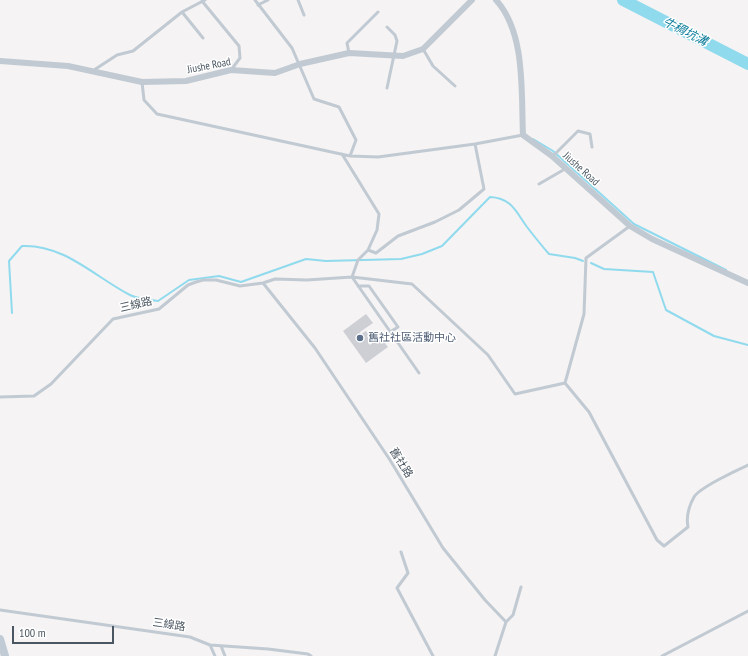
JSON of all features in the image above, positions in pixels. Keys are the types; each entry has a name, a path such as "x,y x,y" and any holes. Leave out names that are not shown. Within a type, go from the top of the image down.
{"street":[{"name":"Jiushe Road","path":"0,61 37,63 94,70 142,82 186,81 231,70 275,73 300,64 349,53 392,57 403,56 423,49 472,0"},
{"path":"496,0 503,8 511,22 521,69 523,135"},
{"name":"Jiushe Road","path":"523,135 552,156 630,226 652,239 748,283"},
{"path":"0,638 5,656"}],"lane":[{"path":"255,0 292,48 314,99 339,107 356,140 350,156"},
{"path":"258,5 268,0"},
{"path":"298,0 304,15"},
{"path":"94,70 117,55 134,52 182,12 203,1 239,46 240,58 231,70"},
{"path":"182,12 203,38"},
{"path":"349,53 347,43 378,12"},
{"path":"387,27 396,36 397,41 396,49 392,57 392,67 387,88"},
{"path":"423,49 433,66 455,86"},
{"path":"142,82 144,100 157,114 350,156 378,157 475,144 523,135"},
{"path":"552,156 578,131 590,134 592,147"},
{"path":"368,250 376,253 398,236 435,222 459,210 484,189 475,144"},
{"path":"342,154 379,214 377,230 368,250 358,260 352,277"},
{"path":"539,184 565,169"},
{"path":"565,383 584,314 586,258 630,226"},
{"path":"352,277 419,373"},
{"path":"263,283 275,279 307,280 352,277 412,284 488,355 515,394 565,383"},
{"name":"三線路","path":"0,397 34,396 50,384 113,319 159,309 188,285 202,280 216,280 240,286 263,283"},
{"name":"舊社路","path":"263,283 315,348 390,460 443,548 485,600 506,622"},
{"path":"358,286 369,286 374,292 398,327 390,332"},
{"path":"565,383 589,412 656,540 664,546 688,527 686,518 694,496 726,476 748,465"},
{"path":"401,552 408,573 397,588 433,656"},
{"path":"495,656 506,622 513,615 520,587"},
{"name":"三線路","path":"0,610 190,637 210,645 268,649 308,654 311,656"},
{"path":"662,656 748,611"},
{"path":"210,645 215,656"},
{"path":"221,646 225,656"}],"building":[{"name":"舊社社區活動中心","path":"366,314 373,323 360,332 361,334 366,331 372,339 368,342 370,345 380,337 388,347 366,363 343,331"}],"waterway":[{"name":"牛稠坑溝","path":"623,0 748,64"},
{"path":"533,139 553,151 634,224 726,270"},
{"path":"12,313 9,261 22,246 52,250 79,263 130,295 158,301 189,280 219,276 241,282 306,259 326,261 401,259 422,254 442,246 490,197 504,200 513,207 549,254 575,258 583,261"},
{"path":"591,263 604,269 653,272 666,310 714,336 748,345"}],"place":[{"name":"舊社社區活動中心","path":"360,338"}]}
